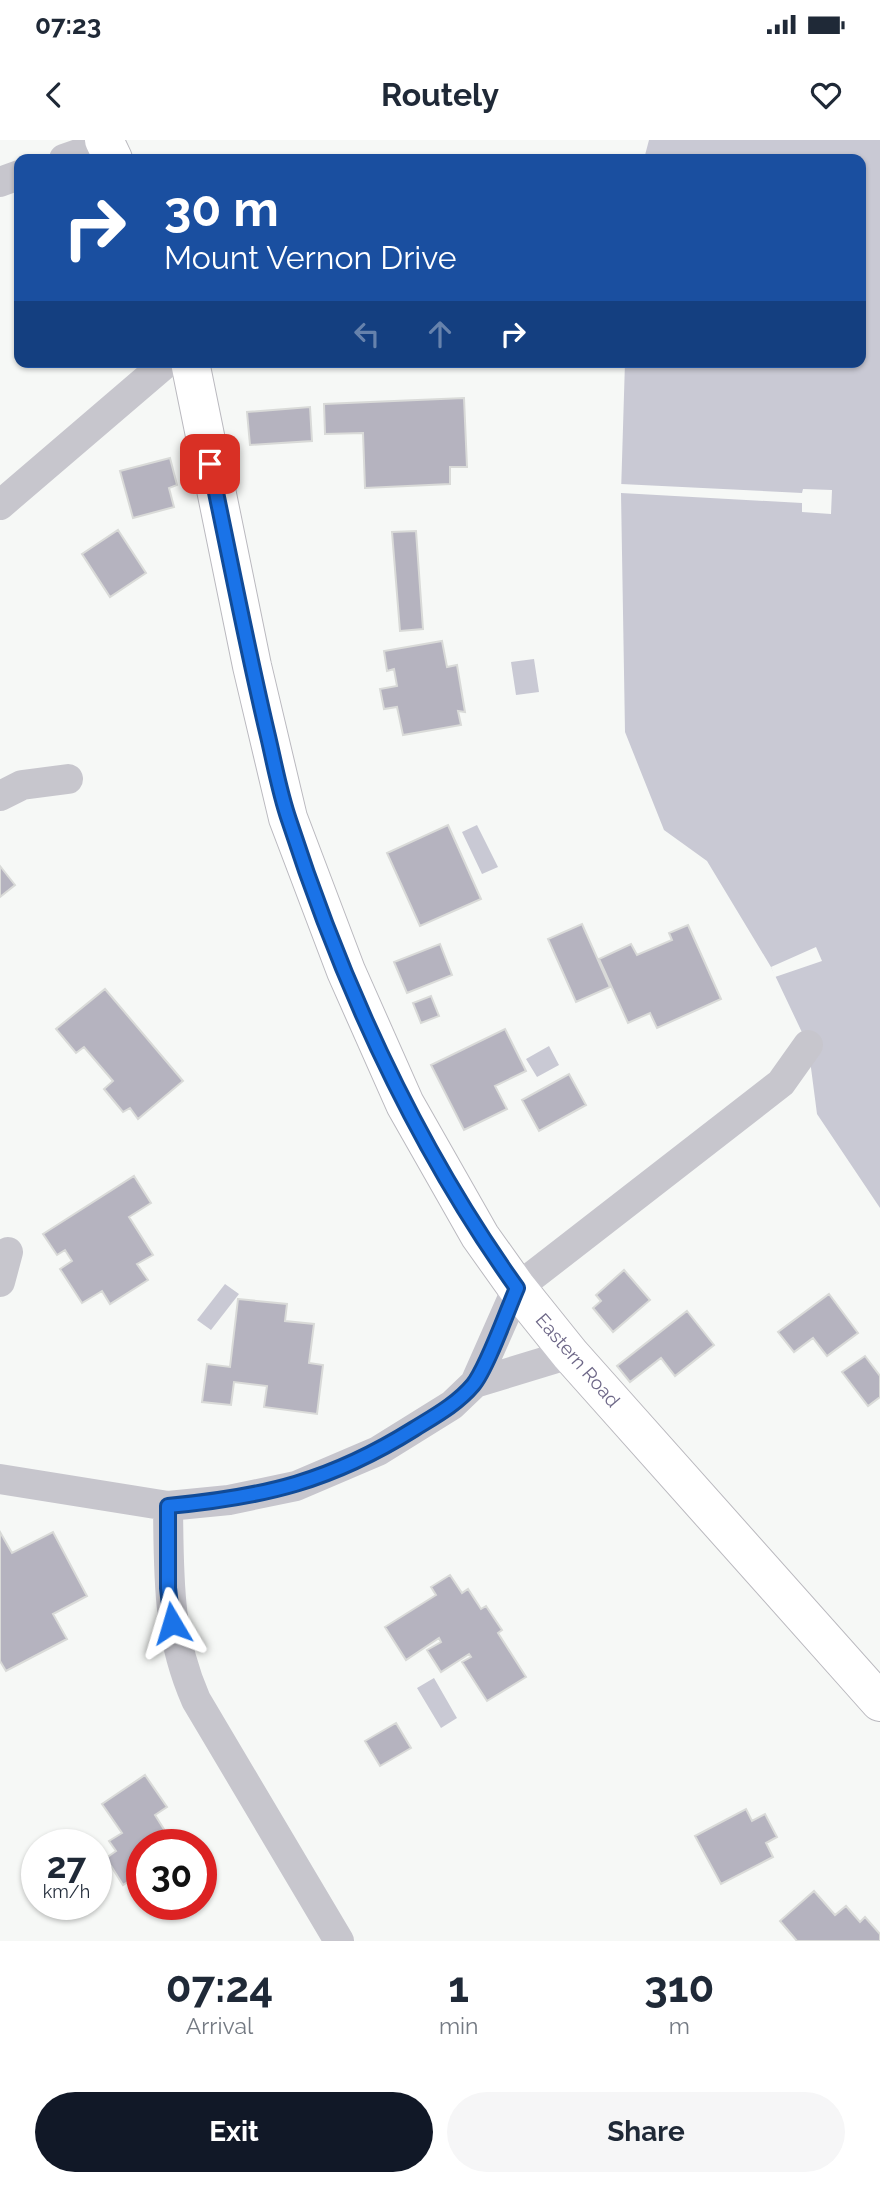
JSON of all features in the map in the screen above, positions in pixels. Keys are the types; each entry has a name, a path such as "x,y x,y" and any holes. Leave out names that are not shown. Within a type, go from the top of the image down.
{"highway":[{"name":"Eastern Road","path":"191,368 252,666 288,818 346,971 405,1104 480,1236 517,1288 570,1354 880,1702"}],"street":[{"path":"84,154 108,148"},
{"path":"0,505 160,368"},
{"path":"0,796 22,785 68,779"},
{"path":"0,1479 168,1506 229,1500 296,1486 378,1451 452,1405 475,1383 517,1288 780,1083 808,1045"},
{"path":"0,1282 8,1252"},
{"path":"475,1383 570,1354"},
{"path":"168,1506 168,1588 181,1665 195,1700 339,1941"}],"shaded area":[{"path":"649,140 880,140 880,1208 817,1114 808,1045 771,967 707,861 664,830 625,732 621,493 625,368 866,368 866,154 645,154"},
{"path":"534,659 539,692 516,695 511,662"},
{"path":"477,825 498,867 482,874 462,832"},
{"path":"549,1046 559,1065 537,1077 526,1059"},
{"path":"225,1284 239,1294 211,1330 197,1320"},
{"path":"434,1678 457,1718 441,1728 417,1688"}],"pier":[{"path":"621,484 802,493 803,489 832,490 831,514 802,512 802,503 621,493"},
{"path":"816,947 822,961 775,977 771,967"}],"building":[{"path":"464,398 467,467 450,467 450,484 365,488 363,433 325,434 324,404"},
{"path":"310,407 312,441 250,445 247,412"},
{"path":"170,458 177,485 169,488 174,507 133,518 120,471"},
{"path":"118,530 146,573 110,597 82,554"},
{"path":"416,531 423,629 400,631 392,532"},
{"path":"442,641 447,667 457,665 465,712 458,711 461,725 403,735 397,707 384,709 380,689 397,686 394,669 387,671 384,651"},
{"path":"448,825 481,899 420,926 387,853"},
{"path":"0,866 15,885 0,897"},
{"path":"582,924 610,987 576,1002 548,939"},
{"path":"688,925 721,999 657,1028 650,1013 628,1023 599,959 631,944 637,955 672,940 669,933"},
{"path":"440,944 452,975 407,993 394,962"},
{"path":"105,989 183,1081 138,1119 130,1108 123,1112 104,1089 113,1081 84,1047 76,1053 56,1029"},
{"path":"431,996 439,1016 421,1023 413,1003"},
{"path":"505,1029 526,1071 495,1086 507,1109 464,1130 431,1065"},
{"path":"569,1074 586,1105 539,1131 522,1100"},
{"path":"134,1176 151,1203 129,1217 153,1255 137,1264 148,1280 110,1304 102,1291 82,1303 60,1269 72,1261 65,1250 57,1255 43,1234"},
{"path":"624,1270 650,1300 613,1332 593,1308 601,1301 596,1295"},
{"path":"829,1294 858,1333 827,1356 813,1338 794,1352 778,1332"},
{"path":"238,1299 287,1304 285,1321 314,1324 309,1363 323,1365 317,1414 264,1407 267,1386 234,1382 231,1405 202,1402 207,1364 230,1367"},
{"path":"687,1311 714,1345 675,1376 661,1358 630,1382 617,1366"},
{"path":"865,1356 880,1376 880,1397 868,1406 842,1372"},
{"path":"0,1532 12,1553 53,1532 87,1596 53,1614 67,1639 6,1671 0,1661"},
{"path":"450,1575 462,1593 468,1589 481,1609 486,1606 502,1630 498,1633 526,1677 487,1701 462,1662 471,1657 469,1654 441,1672 427,1650 441,1642 439,1638 406,1660 385,1627 436,1595 431,1587"},
{"path":"396,1723 411,1748 380,1766 365,1741"},
{"path":"145,1775 167,1807 155,1815 164,1829 126,1829 126,1883 123,1885 112,1868 112,1854 116,1851 112,1839 122,1833 102,1804"},
{"path":"746,1809 752,1821 765,1814 777,1837 766,1843 773,1857 721,1884 695,1836"},
{"path":"814,1891 835,1915 846,1906 860,1922 865,1917 880,1934 880,1941 797,1941 780,1921"}],"route":[{"path":"172,1623 168,1588 168,1506 229,1500 296,1486 378,1451 452,1405 475,1383 517,1288 480,1236 405,1104 346,971 288,818 252,666 210,464"}]}
